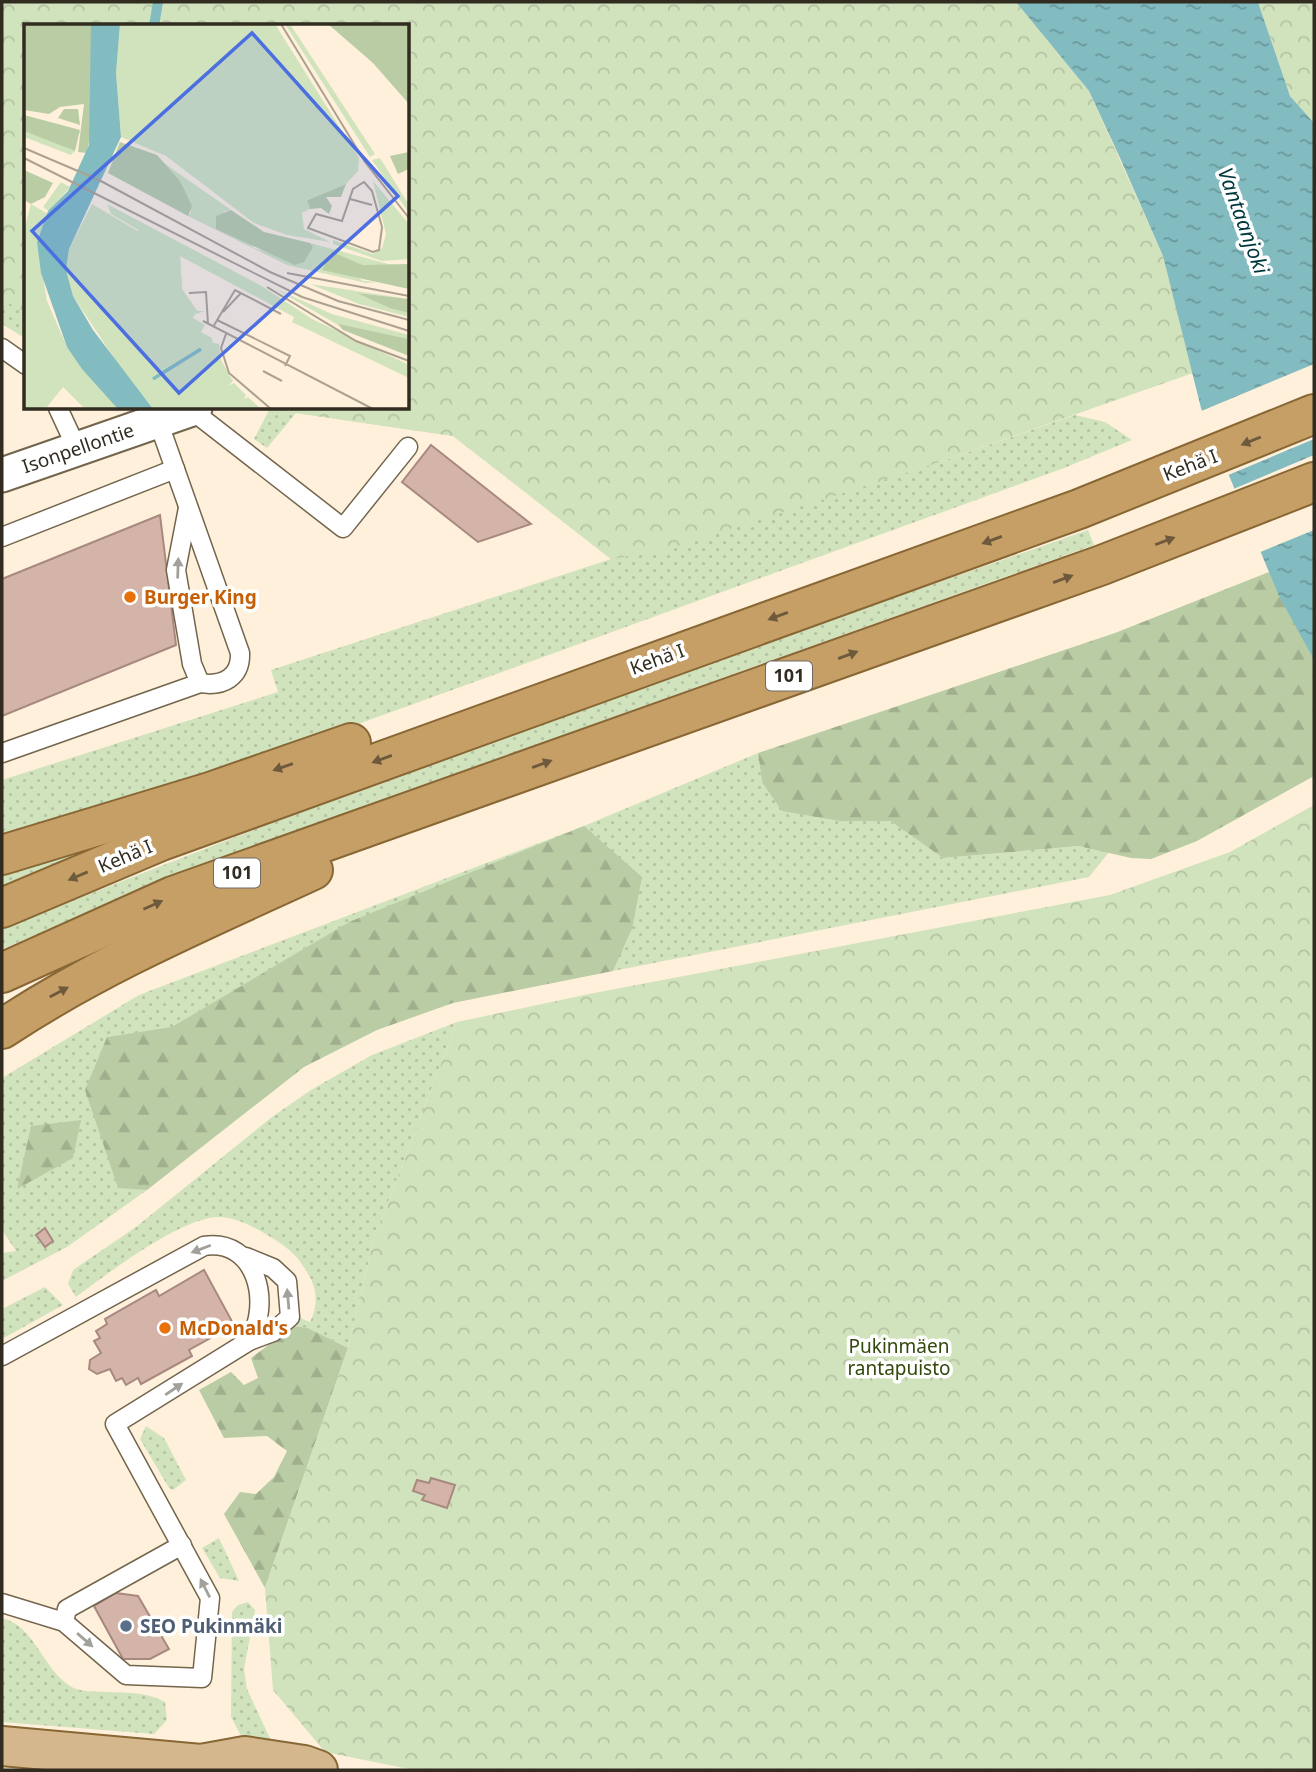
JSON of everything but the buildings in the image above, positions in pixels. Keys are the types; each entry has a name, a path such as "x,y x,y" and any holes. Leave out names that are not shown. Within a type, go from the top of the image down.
{"highway":[{"name":"Kehä I","path":"2,908 161,841 538,702 1079,509 1314,414"},
{"name":"101","path":"2,973 173,896 1101,565 1314,482"},
{"path":"2,855 210,793 394,728 538,702"},
{"path":"2,1029 50,997 168,935 312,871 477,787"}],"main road":[{"path":"2,1746 208,1767 245,1756 304,1765 318,1770"}],"street":[{"name":"Isonpellontie","path":"2,475 189,410"}],"lane":[{"path":"2,348 24,364"},
{"path":"59,410 77,449"},
{"path":"193,410 343,528 408,447"},
{"path":"2,753 200,683 214,685 235,674 240,666 240,653 158,421"},
{"path":"2,537 175,469"},
{"path":"188,506 176,570 192,664 200,683"},
{"path":"2,1356 204,1246 218,1243 233,1247 246,1257 272,1268 287,1281 290,1317 273,1332 248,1341 116,1424 210,1598 202,1678 126,1675 64,1622 2,1603"},
{"path":"246,1257 256,1282 260,1305 259,1321 248,1341"},
{"path":"64,1622 67,1609 182,1545"}],"green space":[{"path":"2,2 1016,2 1089,91 1163,256 1193,373 934,464 662,551 611,559 453,436 296,413 295,410 410,410 410,24 24,24 24,314 2,298"},
{"path":"1258,2 1314,2 1314,123 1290,96"},
{"path":"2,272 24,286 24,338 2,324"},
{"path":"410,409 934,464 1075,415 1105,422 1132,440 1064,468 215,776 2,841 2,780 278,692 271,670 611,559 453,436 296,413 267,448 254,439 269,410"},
{"path":"1088,530 1094,545 236,852 2,949 2,928 438,758"},
{"path":"1269,572 1314,660 1314,776 1197,841 1151,859 1131,858 1079,846 943,858 890,821 840,821 782,811 762,782 758,753 1115,633"},
{"path":"758,753 762,782 840,821 890,821 943,858 1079,846 1110,851 1089,877 613,971 632,929 349,922 172,1028 107,1037 118,1187 147,1190 67,1247 2,1281 2,1253 16,1251 2,1230 2,1078 139,995 584,826"},
{"name":"Pukinmäen rantapuisto","path":"1314,805 1314,1770 414,1770 325,1752 273,1690 265,1588 348,1348 374,1239 457,1022 589,994 1110,895 1230,852"},
{"path":"584,826 642,877 632,929 613,971 453,1003 377,1030 304,1067 147,1190 118,1188 85,1090 107,1037 172,1027 349,922"},
{"path":"91,845 87,850 2,885 2,867"},
{"path":"457,1022 374,1239 348,1348 308,1328 294,1326 298,1317 310,1322 314,1313 316,1297 308,1274 291,1251 253,1227 231,1218 203,1219 165,1236 76,1297 68,1284 73,1270 136,1227 272,1117 311,1090 372,1055"},
{"path":"81,1120 73,1158 17,1189 31,1126"},
{"path":"45,1287 63,1305 2,1339 2,1309"},
{"path":"294,1326 308,1328 348,1348 265,1588 224,1514 240,1492 256,1494 274,1477 287,1451 267,1436 224,1438 199,1390 231,1372 244,1385 258,1378 251,1358"},
{"path":"146,1426 164,1438 186,1480 173,1490 169,1488 140,1439"},
{"path":"219,1538 239,1581 220,1578 202,1548"},
{"path":"248,1602 255,1610 244,1669 247,1689 273,1745 246,1745 231,1717 232,1612 238,1605"},
{"path":"2,1618 23,1629 52,1669 70,1686 88,1691 153,1697 165,1702 167,1720 154,1734 2,1722"}],"water":[{"name":"Vantaanjoki","path":"1016,2 1258,2 1290,96 1314,123 1314,660 1279,596 1201,408 1163,256 1120,158 1089,91"}],"pier":[{"path":"1314,364 1314,439 1226,476 1199,412"},
{"path":"1314,455 1314,530 1258,553 1231,490"}],"waterway":[{"path":"154,24 158,2"}],"place":[{"name":"Burger King","path":"130,597"},
{"name":"McDonald's","path":"165,1328"},
{"name":"SEO Pukinmäki","path":"126,1626"}]}
